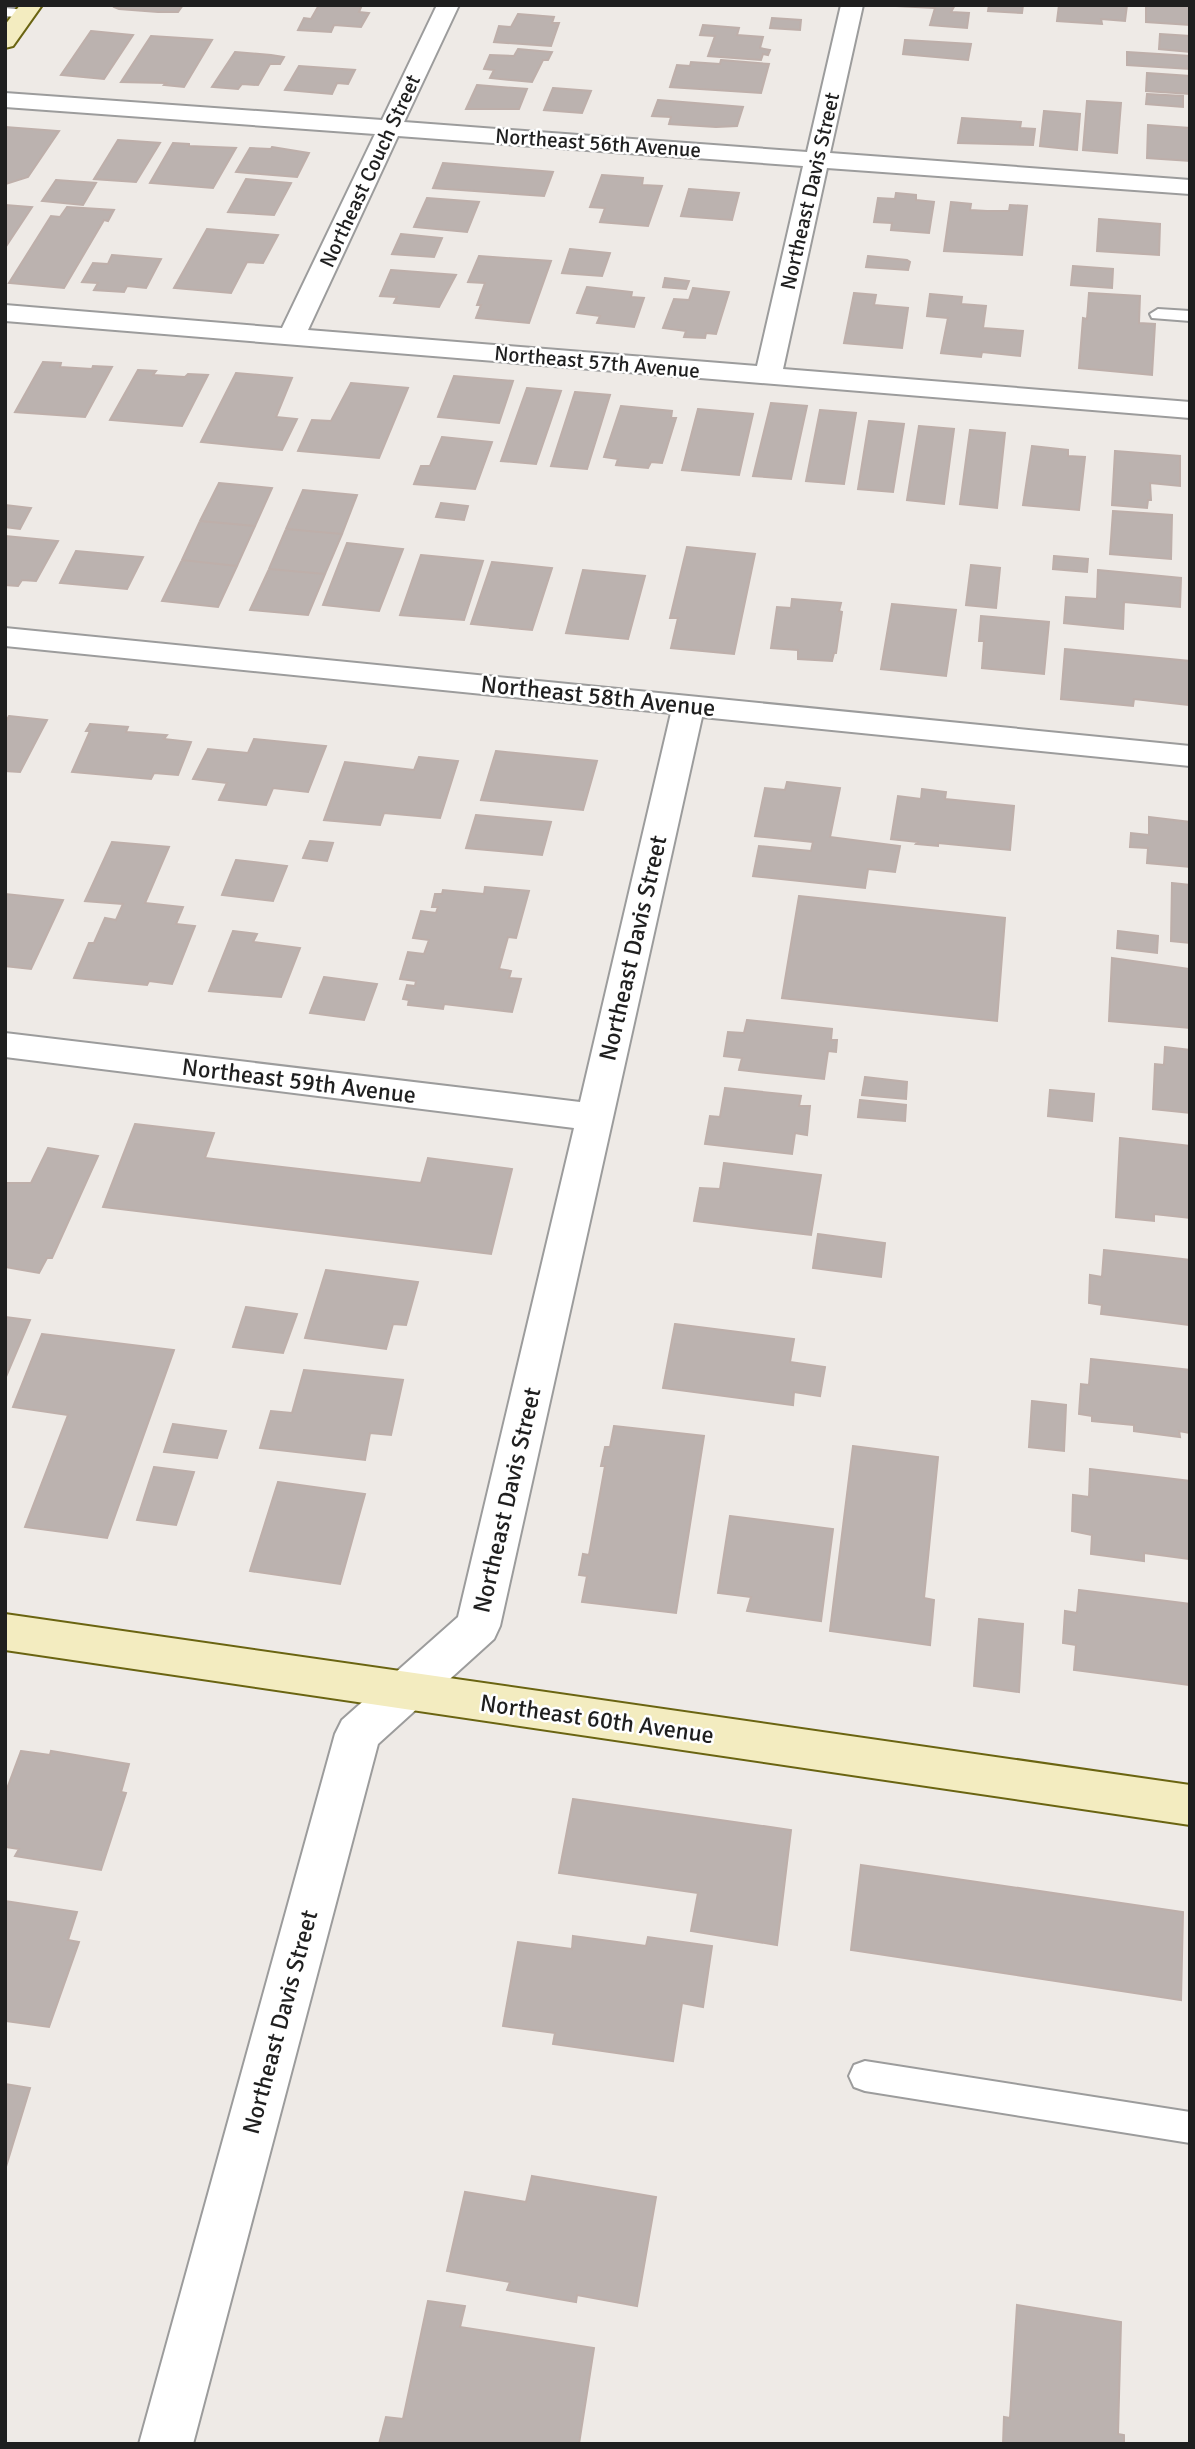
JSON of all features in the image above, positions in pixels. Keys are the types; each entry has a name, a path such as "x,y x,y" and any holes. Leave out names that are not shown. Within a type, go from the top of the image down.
{"main road":[{"path":"5,41 21,11"},
{"name":"Northeast 60th Avenue","path":"5,1632 1190,1805"}],"street":[{"name":"Northeast Couch Street","path":"291,337 448,5"},
{"name":"Northeast Davis Street","path":"768,376 852,5"},
{"name":"Northeast 56th Avenue","path":"5,100 1190,187"},
{"name":"Northeast 57th Avenue","path":"5,313 1190,410"},
{"name":"Northeast 58th Avenue","path":"5,637 1190,756"},
{"name":"Northeast Davis Street","path":"166,2444 358,1734 478,1626 689,706"},
{"name":"Northeast 59th Avenue","path":"5,1045 593,1117"}],"lane":[{"path":"1158,314 1190,316"},
{"path":"865,2076 1190,2128"}],"building":[{"path":"183,5 178,12 158,12 119,9 114,7"},
{"path":"319,5 362,5 359,12 369,13 361,27 334,25 331,32 298,30 304,18 311,19"},
{"path":"955,5 951,12 969,13 967,28 930,25 935,8 896,6"},
{"path":"989,5 1023,5 1022,13 988,11"},
{"path":"1059,5 1127,5 1125,21 1101,19 1102,24 1057,21"},
{"path":"1146,5 1190,5 1190,25 1146,22"},
{"path":"518,14 554,17 552,23 559,23 551,46 494,42 499,26 511,27"},
{"path":"772,18 801,20 800,30 770,28"},
{"path":"703,25 739,28 737,35 763,37 760,48 770,50 768,55 763,54 761,60 708,56 715,36 700,35"},
{"path":"91,31 133,35 104,79 61,75"},
{"path":"1160,34 1190,36 1190,52 1159,49"},
{"path":"151,36 212,40 184,87 164,85 166,83 121,82"},
{"path":"905,40 971,44 968,60 903,54"},
{"path":"518,49 552,52 548,60 543,60 532,82 490,78 494,70 484,69 490,55 514,56"},
{"path":"235,52 284,57 280,64 270,64 258,85 242,84 238,89 212,87"},
{"path":"1127,52 1190,56 1190,69 1127,65"},
{"path":"721,60 769,64 761,93 670,87 677,65 690,66 691,62 720,64"},
{"path":"299,66 355,70 348,84 337,83 332,94 285,90"},
{"path":"1147,73 1190,76 1190,94 1146,91"},
{"path":"477,85 527,89 519,109 466,109"},
{"path":"553,88 591,91 582,113 544,110"},
{"path":"1147,94 1183,96 1183,107 1146,104"},
{"path":"658,100 743,107 737,126 669,124 671,117 652,116"},
{"path":"1087,101 1121,103 1117,153 1083,150"},
{"path":"1044,111 1080,114 1077,150 1040,146"},
{"path":"962,118 1021,122 1020,128 1035,129 1033,145 958,143"},
{"path":"1148,125 1190,128 1190,161 1147,158"},
{"path":"5,127 59,131 28,177 6,184"},
{"path":"118,140 160,143 136,182 94,179"},
{"path":"173,143 236,148 213,188 150,183"},
{"path":"272,147 309,153 297,177 236,172 250,148"},
{"path":"443,163 553,172 544,196 433,188"},
{"path":"602,175 643,178 642,185 662,186 648,226 600,222 605,208 590,207"},
{"path":"246,179 291,183 274,215 228,212"},
{"path":"56,180 96,183 83,205 42,201"},
{"path":"689,189 739,193 732,220 681,216"},
{"path":"896,193 916,195 916,200 934,202 929,233 891,230 892,223 874,222 878,198 895,199"},
{"path":"427,198 479,202 467,232 414,227"},
{"path":"951,202 971,204 970,210 987,211 1009,211 1010,205 1027,206 1022,255 944,251"},
{"path":"5,205 32,207 5,248"},
{"path":"67,207 114,210 108,221 104,220 64,288 9,283 51,216 60,217"},
{"path":"1099,219 1160,224 1159,255 1097,251"},
{"path":"207,229 278,235 263,263 247,262 231,293 174,288"},
{"path":"401,234 442,238 434,257 392,254"},
{"path":"570,249 610,253 602,276 562,273"},
{"path":"112,255 161,259 146,288 127,286 124,292 94,290 98,283 82,282 93,263 108,264"},
{"path":"479,256 551,261 529,323 476,318 481,305 477,305 485,283 468,282"},
{"path":"868,256 910,262 908,270 866,267"},
{"path":"1073,266 1113,269 1112,288 1071,285"},
{"path":"391,270 456,275 439,307 394,303 397,297 380,296"},
{"path":"665,278 689,281 686,289 663,287"},
{"path":"587,287 632,292 631,297 644,298 634,327 597,323 600,316 577,313"},
{"path":"693,288 729,292 716,334 706,333 705,338 684,337 686,331 663,328 674,299 689,300"},
{"path":"854,293 876,295 874,305 908,308 902,348 844,343"},
{"path":"1089,293 1140,296 1139,323 1155,324 1152,375 1079,368 1083,318 1087,319"},
{"path":"930,294 962,297 961,304 986,306 983,328 1023,331 1020,356 982,352 981,357 941,353 948,318 927,316"},
{"path":"43,362 61,363 60,367 112,367 85,417 15,412"},
{"path":"138,370 156,371 153,375 208,375 182,426 110,420"},
{"path":"236,373 292,378 276,417 297,419 282,450 201,442"},
{"path":"454,376 513,381 499,423 438,417"},
{"path":"351,383 408,388 379,458 298,451 312,420 331,421"},
{"path":"527,388 561,391 536,464 501,461"},
{"path":"575,392 610,395 587,469 551,466"},
{"path":"771,403 807,406 791,479 753,476"},
{"path":"621,406 672,411 671,418 676,418 662,463 651,462 648,468 616,465 618,459 604,457"},
{"path":"698,409 753,414 739,475 682,470"},
{"path":"820,410 856,413 844,484 806,481"},
{"path":"869,421 904,424 893,492 858,489"},
{"path":"919,426 954,429 944,504 907,500"},
{"path":"970,430 1005,433 997,508 960,504"},
{"path":"442,437 492,442 475,489 414,484 421,466 430,466"},
{"path":"1032,446 1068,450 1068,456 1085,457 1079,510 1023,505"},
{"path":"1115,451 1180,456 1180,486 1150,483 1151,500 1148,500 1147,508 1112,505"},
{"path":"219,483 272,488 255,526 200,521"},
{"path":"303,490 357,495 342,534 286,529"},
{"path":"441,503 468,506 464,520 436,517"},
{"path":"5,505 31,508 20,529 5,527"},
{"path":"1113,511 1172,515 1171,559 1110,554"},
{"path":"200,521 255,526 237,566 182,560"},
{"path":"286,529 342,534 325,574 269,569"},
{"path":"5,536 58,541 36,581 22,580 18,586 5,585"},
{"path":"347,543 403,549 379,611 323,605"},
{"path":"687,547 755,554 734,654 671,648 678,618 670,618"},
{"path":"76,551 143,557 127,589 60,583"},
{"path":"421,555 483,561 464,620 400,615"},
{"path":"1054,556 1088,559 1087,572 1053,569"},
{"path":"182,560 237,566 218,607 162,601"},
{"path":"492,562 552,568 532,630 471,624"},
{"path":"971,565 1000,568 996,608 966,605"},
{"path":"269,569 325,574 308,615 250,610"},
{"path":"583,570 645,576 628,639 566,633"},
{"path":"1098,570 1181,578 1180,607 1124,602 1123,629 1064,623 1066,597 1097,599"},
{"path":"792,599 841,603 836,653 832,661 798,659 798,650 771,648 777,607 791,608"},
{"path":"892,604 956,610 946,676 881,669"},
{"path":"981,616 1049,622 1044,674 982,668 984,641 979,641"},
{"path":"1065,649 1190,661 1188,705 1134,699 1133,706 1061,699"},
{"path":"9,716 47,720 20,772 5,771 5,723"},
{"path":"90,724 128,727 126,732 167,735 164,739 191,742 178,775 154,773 151,779 72,772 90,731 86,731"},
{"path":"254,739 326,746 308,792 273,788 266,805 219,800 227,783 193,779 208,749 248,753"},
{"path":"496,751 597,761 583,810 481,800"},
{"path":"419,757 458,761 440,818 384,813 380,825 324,820 345,762 414,770"},
{"path":"787,782 840,788 830,837 900,846 895,872 868,869 865,888 753,876 759,846 811,851 813,842 755,836 765,788 785,790"},
{"path":"922,789 946,792 945,799 1014,806 1010,850 938,843 938,846 916,844 918,842 891,839 898,796 921,799"},
{"path":"476,815 551,822 542,855 466,848"},
{"path":"1149,817 1190,822 1190,867 1147,863 1148,848 1130,847 1131,833 1149,835"},
{"path":"310,841 333,843 327,861 303,858"},
{"path":"112,842 169,847 145,903 183,907 176,924 195,926 172,984 149,981 147,985 74,978 89,943 94,943 105,918 116,920 123,904 85,901"},
{"path":"236,860 287,866 273,901 222,895"},
{"path":"1172,883 1190,885 1190,943 1171,941"},
{"path":"485,887 529,891 516,938 508,937 499,969 511,971 509,978 521,979 512,1012 444,1004 443,1009 408,1005 409,1000 403,999 407,985 415,986 416,981 400,979 408,952 424,954 429,940 413,938 421,911 436,913 438,907 432,907 435,894 442,894 443,890 484,894"},
{"path":"5,894 63,900 31,969 5,966"},
{"path":"799,896 1005,918 997,1021 782,998"},
{"path":"233,931 257,934 253,942 300,948 281,997 209,991"},
{"path":"1118,931 1158,936 1157,953 1117,948"},
{"path":"1112,958 1190,969 1190,1028 1109,1021"},
{"path":"324,977 377,984 364,1020 310,1013"},
{"path":"747,1020 832,1029 831,1040 837,1040 836,1052 828,1051 824,1079 739,1070 742,1058 724,1056 728,1032 744,1033"},
{"path":"1165,1047 1190,1050 1190,1113 1153,1109 1155,1064 1164,1065"},
{"path":"865,1077 907,1082 906,1099 862,1095"},
{"path":"725,1088 801,1096 799,1106 810,1106 807,1135 795,1133 792,1154 705,1144 710,1116 720,1117"},
{"path":"1050,1090 1094,1094 1092,1121 1048,1116"},
{"path":"860,1100 906,1105 905,1121 858,1117"},
{"path":"135,1124 214,1133 205,1158 421,1183 428,1158 512,1169 491,1254 103,1207"},
{"path":"1120,1138 1190,1146 1190,1218 1154,1214 1154,1221 1116,1217"},
{"path":"48,1148 98,1156 52,1258 47,1258 39,1273 5,1267 5,1183 31,1183"},
{"path":"724,1163 821,1175 811,1235 694,1221 700,1188 720,1189"},
{"path":"818,1234 885,1243 881,1277 813,1268"},
{"path":"1104,1250 1190,1260 1190,1325 1101,1314 1102,1305 1089,1303 1090,1275 1102,1277"},
{"path":"326,1270 418,1282 406,1325 393,1324 386,1349 305,1338"},
{"path":"246,1307 297,1314 283,1353 233,1347"},
{"path":"5,1317 30,1320 5,1379"},
{"path":"675,1324 794,1339 790,1362 825,1367 820,1396 794,1392 793,1405 663,1388"},
{"path":"42,1334 174,1350 107,1538 25,1527 68,1415 13,1407"},
{"path":"1091,1359 1190,1370 1190,1433 1179,1431 1180,1437 1134,1431 1134,1425 1092,1421 1092,1416 1079,1414 1081,1384 1089,1385"},
{"path":"304,1370 403,1380 391,1435 370,1433 365,1460 260,1448 271,1411 292,1413"},
{"path":"1032,1401 1066,1405 1064,1451 1029,1447"},
{"path":"173,1424 226,1431 217,1458 164,1452"},
{"path":"614,1426 704,1436 676,1613 582,1602 587,1576 579,1575 583,1554 589,1555 605,1466 601,1466 605,1447 610,1447"},
{"path":"853,1446 938,1457 924,1598 934,1600 930,1645 830,1631"},
{"path":"154,1467 194,1472 176,1525 137,1520"},
{"path":"1090,1469 1190,1481 1190,1559 1144,1553 1144,1561 1091,1554 1092,1535 1072,1531 1073,1495 1089,1497"},
{"path":"278,1482 365,1494 340,1584 250,1571"},
{"path":"730,1516 833,1529 821,1621 747,1611 751,1597 718,1593"},
{"path":"1079,1590 1190,1604 1190,1685 1074,1670 1076,1645 1063,1643 1065,1611 1077,1613"},
{"path":"979,1619 1023,1624 1019,1692 974,1686"},
{"path":"21,1751 50,1755 51,1751 129,1764 121,1792 126,1793 101,1870 15,1856 19,1849 5,1847 5,1794"},
{"path":"573,1799 791,1830 777,1945 691,1931 698,1893 559,1873"},
{"path":"861,1865 1183,1912 1181,2000 851,1950"},
{"path":"5,1901 77,1912 68,1940 79,1942 49,2027 5,2021"},
{"path":"573,1936 646,1946 648,1937 712,1946 703,2007 682,2003 673,2061 553,2044 555,2033 503,2026 518,1942 572,1949"},
{"path":"5,2084 30,2088 5,2170"},
{"path":"532,2176 656,2197 637,2306 577,2295 576,2302 507,2290 510,2282 447,2271 465,2192 526,2202"},
{"path":"428,2301 465,2306 460,2327 594,2348 579,2444 379,2444 386,2417 403,2419"},
{"path":"1017,2305 1121,2322 1118,2434 1124,2435 1124,2444 1003,2444 1004,2417 1010,2418"}]}
